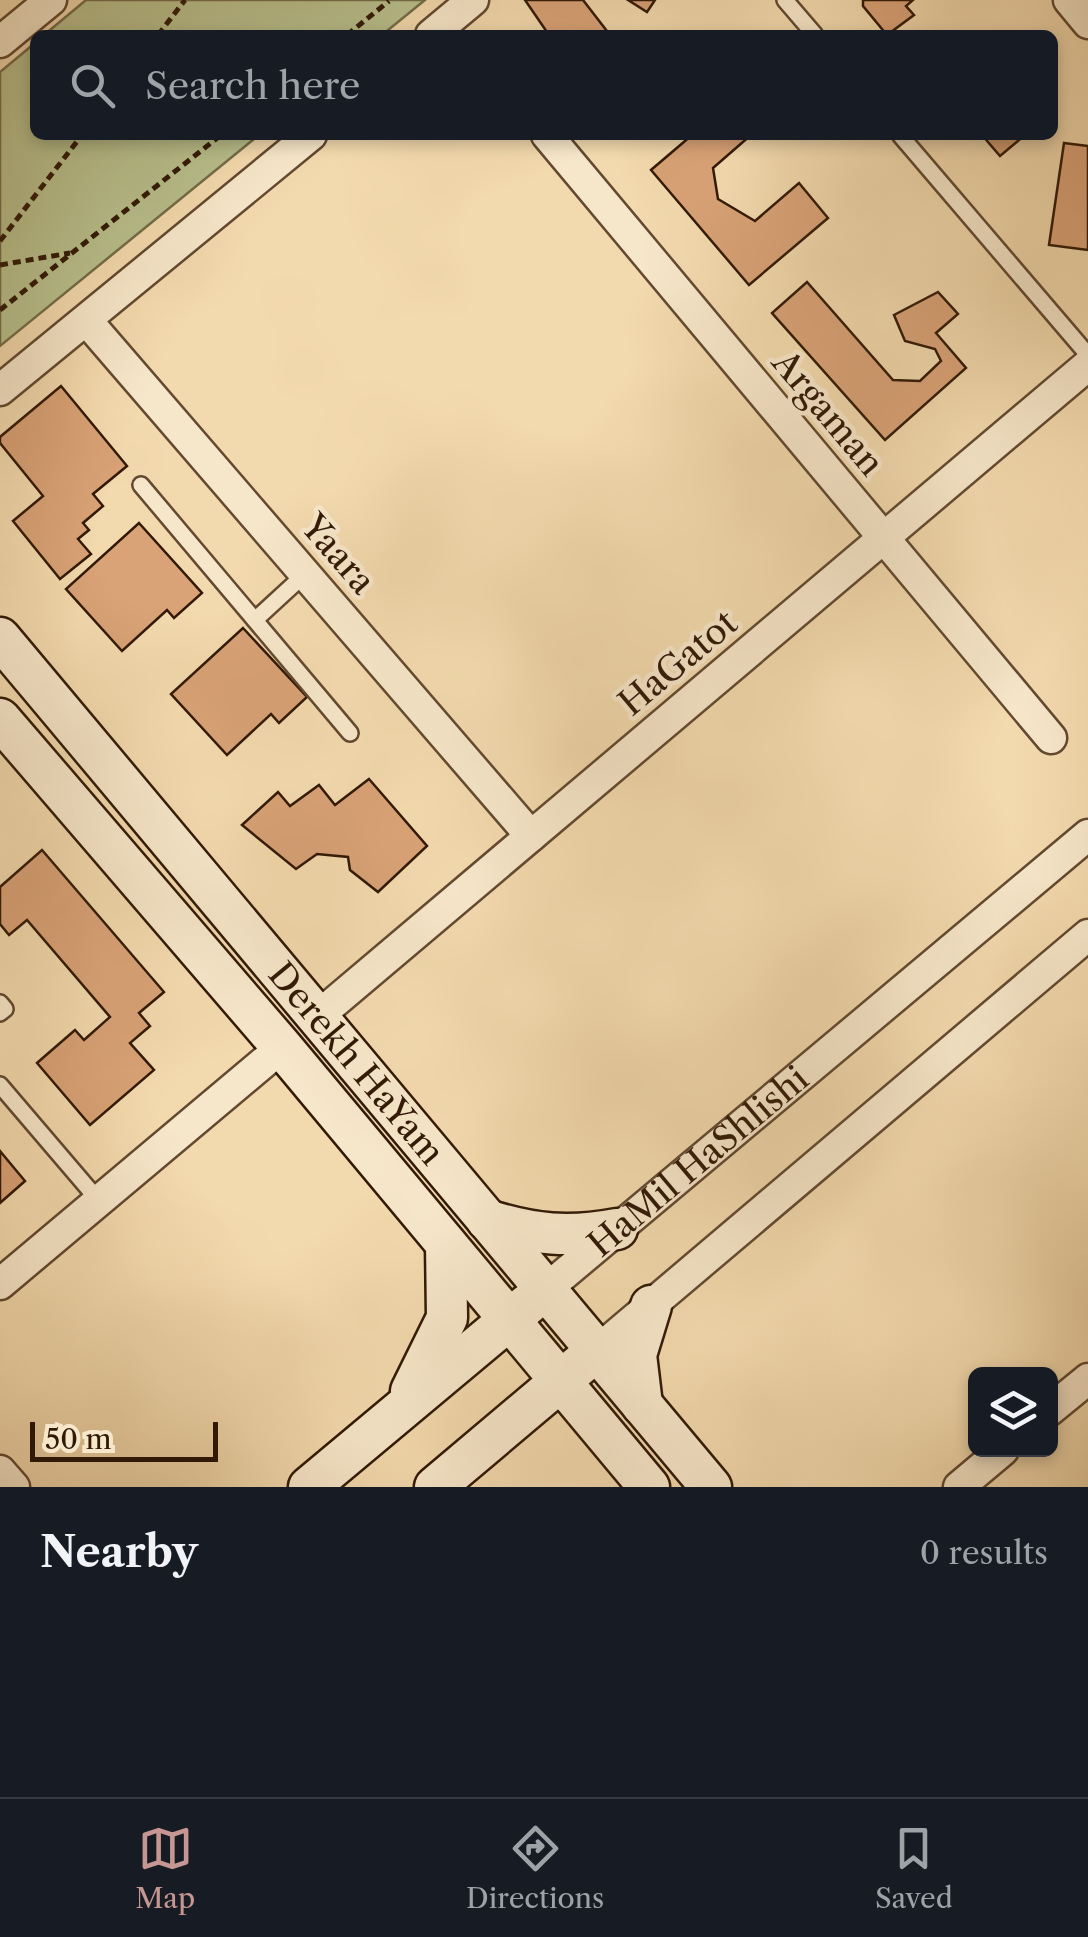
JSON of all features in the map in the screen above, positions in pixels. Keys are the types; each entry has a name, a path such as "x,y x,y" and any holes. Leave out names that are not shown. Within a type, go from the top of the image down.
{"street":[{"path":"0,42 51,0"},
{"path":"1069,0 1088,23"},
{"path":"0,390 305,140"},
{"name":"Argaman","path":"552,140 1051,738"},
{"name":"Yaara","path":"86,321 532,836"},
{"name":"HaGatot","path":"317,1017 1088,365"},
{"name":"Derekh HaYam","path":"0,638 711,1487"},
{"name":"Derekh HaYam","path":"0,720 282,1047 650,1487"},
{"name":"HaMil HaShlishi","path":"309,1487 1088,835"},
{"path":"434,1487 1088,935"},
{"path":"0,1284 282,1047"},
{"path":"487,1220 539,1236 572,1238 618,1229"},
{"path":"401,1410 447,1318 446,1244"},
{"path":"642,1405 636,1356 651,1306"},
{"path":"1058,1403 1088,1379"},
{"path":"504,1429 556,1425 601,1429"},
{"path":"958,1487 994,1457"},
{"path":"0,1471 14,1487"}],"lane":[{"path":"786,0 811,30"},
{"path":"904,140 1088,355"},
{"path":"141,485 350,733"},
{"path":"255,620 305,574"},
{"path":"0,1003 5,1009 0,1014"},
{"path":"0,1085 99,1200"}],"path":[{"path":"162,30 185,0"},
{"path":"354,30 390,2"},
{"path":"0,241 78,140"},
{"path":"0,310 215,140"},
{"path":"0,265 73,252"}],"green space":[{"path":"86,0 425,0 388,30 50,30"},
{"path":"30,47 30,140 253,140 0,346 0,72"}],"building":[{"path":"525,0 583,0 606,30 546,30"},
{"path":"628,0 655,0 647,12"},
{"path":"863,0 913,0 906,6 914,15 894,30 883,30 863,6"},
{"path":"686,140 745,140 713,168 718,199 755,221 799,183 828,218 749,285 651,170"},
{"path":"986,140 1019,140 1000,156"},
{"path":"1064,143 1088,146 1088,250 1049,245"},
{"path":"807,282 893,380 920,381 941,361 935,349 905,341 894,315 938,292 958,314 936,333 966,368 885,440 772,313"},
{"path":"61,386 127,466 93,494 103,506 83,523 89,530 78,539 91,554 60,579 13,521 43,496 0,443 0,437"},
{"path":"139,523 202,593 174,618 167,610 122,651 66,589"},
{"path":"243,628 307,697 279,723 271,714 227,755 171,694"},
{"path":"369,779 427,846 378,892 350,870 348,857 317,854 296,869 242,825 278,792 290,806 319,785 335,805"},
{"path":"42,850 164,992 139,1013 150,1026 130,1043 154,1070 90,1125 37,1063 75,1030 84,1040 110,1017 27,920 9,935 0,924 0,887"},
{"path":"0,1151 25,1181 0,1203"}]}
